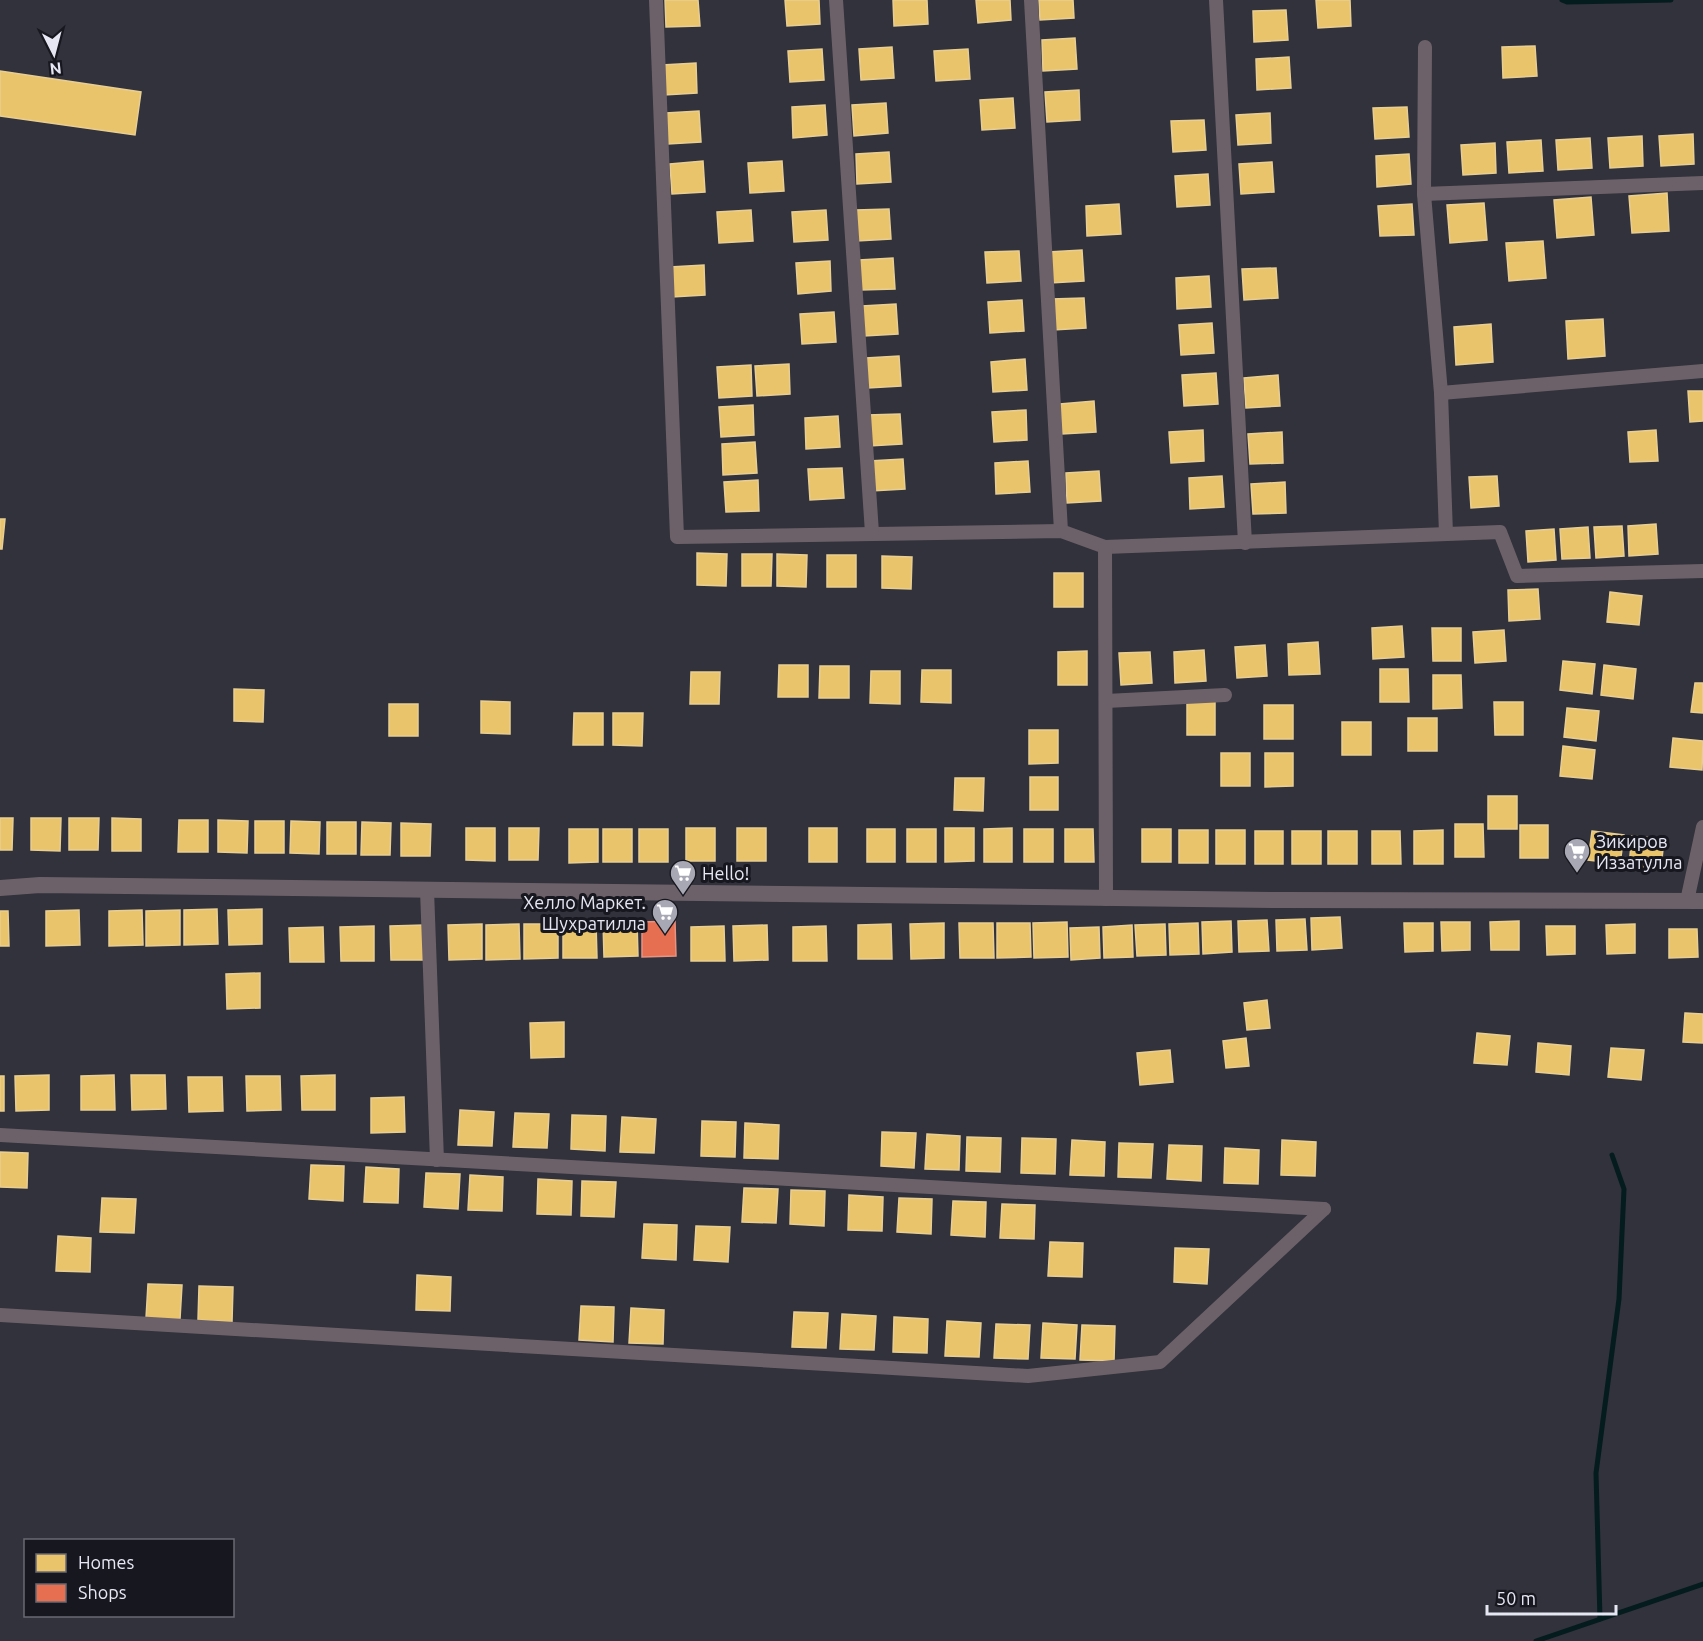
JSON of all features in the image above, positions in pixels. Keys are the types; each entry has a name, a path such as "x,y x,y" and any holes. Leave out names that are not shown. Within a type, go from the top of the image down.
{"street":[{"path":"656,0 677,537 1061,531 1105,547 1500,532 1516,576 1703,571"},
{"path":"837,0 872,533"},
{"path":"1032,0 1061,531"},
{"path":"1216,0 1245,543"},
{"path":"1425,47 1424,194 1441,393 1446,534"},
{"path":"1424,194 1703,183"},
{"path":"1441,393 1703,371"},
{"path":"1105,547 1106,899"},
{"path":"1106,701 1226,695"},
{"path":"0,888 40,885 1106,899 1695,901 1703,827"},
{"path":"427,890 437,1160"},
{"path":"0,1135 1324,1209 1160,1362 1028,1376 0,1315"}],"building: Homes":[{"path":"665,0 698,0 700,26 666,27"},
{"path":"785,0 819,0 820,24 787,26"},
{"path":"893,0 927,0 928,24 894,26"},
{"path":"976,0 1010,0 1011,20 978,23"},
{"path":"1039,0 1073,0 1074,18 1040,20"},
{"path":"1316,0 1350,0 1351,26 1318,28"},
{"path":"1286,10 1288,40 1254,42 1253,11"},
{"path":"1075,38 1077,69 1043,71 1042,40"},
{"path":"1535,46 1537,76 1503,78 1502,47"},
{"path":"892,47 894,78 861,80 859,49"},
{"path":"822,49 824,80 790,82 788,51"},
{"path":"968,49 970,79 936,81 934,51"},
{"path":"1289,57 1291,88 1257,90 1256,59"},
{"path":"696,63 697,93 664,95 662,65"},
{"path":"0,71 141,92 135,135 0,116"},
{"path":"1079,90 1080,120 1047,122 1045,92"},
{"path":"1013,98 1015,128 982,130 980,100"},
{"path":"886,103 888,133 854,136 852,105"},
{"path":"825,105 827,135 793,138 792,107"},
{"path":"1407,107 1409,137 1375,139 1373,108"},
{"path":"699,111 701,142 668,144 666,113"},
{"path":"1270,113 1271,143 1238,145 1236,115"},
{"path":"1204,120 1206,150 1173,152 1171,121"},
{"path":"1693,134 1694,164 1661,166 1659,136"},
{"path":"1642,136 1643,166 1610,168 1608,138"},
{"path":"1590,138 1592,168 1558,170 1556,140"},
{"path":"1541,140 1543,171 1509,173 1507,142"},
{"path":"1495,143 1496,173 1463,175 1461,145"},
{"path":"889,152 891,182 857,184 856,154"},
{"path":"1409,154 1411,184 1377,187 1376,156"},
{"path":"703,161 705,192 672,194 670,164"},
{"path":"782,161 784,191 750,193 748,163"},
{"path":"1272,162 1274,192 1241,194 1239,164"},
{"path":"1208,174 1210,205 1177,207 1175,176"},
{"path":"1667,193 1669,231 1632,233 1629,196"},
{"path":"1591,197 1594,235 1557,238 1554,200"},
{"path":"1484,203 1487,240 1450,243 1447,205"},
{"path":"1119,204 1121,234 1087,236 1086,206"},
{"path":"1412,204 1414,235 1380,236 1378,206"},
{"path":"889,209 891,239 857,241 856,210"},
{"path":"751,210 753,241 719,243 717,212"},
{"path":"826,210 828,240 794,242 792,212"},
{"path":"1543,241 1546,278 1509,281 1506,243"},
{"path":"1082,250 1084,281 1050,283 1048,252"},
{"path":"1019,251 1021,281 987,283 985,252"},
{"path":"893,258 895,289 861,290 859,260"},
{"path":"830,261 831,291 798,294 796,263"},
{"path":"704,265 705,295 672,297 670,267"},
{"path":"1276,268 1278,298 1244,300 1242,269"},
{"path":"1209,276 1211,307 1177,309 1176,278"},
{"path":"1084,298 1086,328 1053,330 1051,299"},
{"path":"1022,300 1024,331 990,333 988,302"},
{"path":"896,304 898,334 864,336 862,306"},
{"path":"834,312 836,342 802,344 800,314"},
{"path":"1603,319 1605,356 1568,359 1566,321"},
{"path":"1212,323 1214,353 1181,355 1179,325"},
{"path":"1491,324 1493,362 1456,365 1454,327"},
{"path":"899,356 901,386 868,388 866,358"},
{"path":"1025,359 1027,390 993,392 991,362"},
{"path":"789,364 790,394 757,396 755,366"},
{"path":"751,365 752,396 719,398 717,367"},
{"path":"1216,373 1218,404 1184,406 1182,375"},
{"path":"1278,375 1280,406 1246,408 1244,378"},
{"path":"1688,391 1703,391 1703,421 1690,422"},
{"path":"1094,401 1096,432 1062,434 1060,404"},
{"path":"753,405 754,435 721,437 719,407"},
{"path":"1026,410 1027,440 994,442 992,412"},
{"path":"900,414 902,444 869,446 867,415"},
{"path":"838,416 840,447 806,449 805,418"},
{"path":"1203,430 1204,461 1171,463 1169,432"},
{"path":"1656,430 1658,461 1630,462 1628,432"},
{"path":"1282,432 1283,463 1250,464 1248,434"},
{"path":"755,442 757,473 723,475 722,444"},
{"path":"903,459 905,489 871,491 869,461"},
{"path":"1028,461 1030,492 996,494 995,463"},
{"path":"842,468 844,498 810,500 808,469"},
{"path":"1099,471 1101,501 1067,503 1066,473"},
{"path":"1222,476 1224,507 1190,509 1189,478"},
{"path":"1497,476 1499,506 1471,508 1469,477"},
{"path":"758,480 759,511 726,512 724,482"},
{"path":"1285,482 1286,513 1253,514 1251,484"},
{"path":"0,519 5,519 2,549 0,549"},
{"path":"1656,524 1658,554 1629,556 1628,526"},
{"path":"1622,526 1624,556 1596,558 1594,527"},
{"path":"1588,527 1590,558 1562,559 1560,529"},
{"path":"1554,529 1556,560 1528,562 1526,531"},
{"path":"697,553 727,554 726,586 697,585"},
{"path":"742,554 772,554 771,586 742,586"},
{"path":"777,554 807,555 806,587 777,586"},
{"path":"827,555 856,555 856,587 827,587"},
{"path":"882,556 912,557 911,589 882,588"},
{"path":"1054,573 1083,573 1083,607 1054,607"},
{"path":"1538,589 1540,619 1509,621 1508,590"},
{"path":"1610,592 1642,596 1639,625 1607,622"},
{"path":"1402,626 1404,657 1373,659 1372,628"},
{"path":"1432,628 1461,628 1461,661 1433,661"},
{"path":"1504,630 1506,661 1475,663 1473,632"},
{"path":"1318,642 1320,674 1289,675 1288,644"},
{"path":"1265,645 1267,676 1237,678 1235,647"},
{"path":"1204,650 1206,681 1175,683 1174,652"},
{"path":"1087,651 1087,685 1058,685 1058,652"},
{"path":"1150,652 1152,683 1121,685 1119,653"},
{"path":"1563,661 1595,664 1592,694 1560,690"},
{"path":"779,665 808,665 808,697 778,697"},
{"path":"1604,665 1636,669 1633,699 1601,695"},
{"path":"820,666 849,666 849,698 819,698"},
{"path":"1380,669 1408,669 1409,702 1380,702"},
{"path":"922,670 951,670 951,703 921,702"},
{"path":"871,671 900,671 900,704 870,703"},
{"path":"691,672 720,672 719,704 690,704"},
{"path":"1433,675 1461,675 1462,708 1433,709"},
{"path":"1695,683 1703,683 1703,713 1691,712"},
{"path":"234,689 264,690 263,722 234,721"},
{"path":"481,701 510,702 510,734 481,733"},
{"path":"1187,701 1215,701 1215,735 1187,735"},
{"path":"1494,702 1523,702 1523,735 1495,735"},
{"path":"389,704 418,704 418,736 389,736"},
{"path":"1264,705 1293,705 1293,739 1264,739"},
{"path":"1567,708 1599,711 1596,741 1564,737"},
{"path":"574,713 603,713 603,745 573,745"},
{"path":"613,713 643,713 642,746 613,745"},
{"path":"1408,718 1437,718 1437,751 1408,751"},
{"path":"1342,722 1371,722 1371,755 1342,755"},
{"path":"1029,730 1058,730 1058,763 1029,764"},
{"path":"1673,738 1703,741 1702,770 1670,767"},
{"path":"1563,746 1595,750 1592,779 1560,776"},
{"path":"1221,753 1250,753 1250,786 1221,786"},
{"path":"1265,753 1293,753 1293,786 1265,787"},
{"path":"1030,777 1058,777 1058,810 1030,810"},
{"path":"955,778 984,778 983,811 954,810"},
{"path":"1488,796 1517,796 1517,829 1488,829"},
{"path":"0,818 13,818 12,850 0,850"},
{"path":"31,818 61,818 60,851 31,850"},
{"path":"69,818 99,818 98,850 69,850"},
{"path":"112,818 141,819 141,851 112,851"},
{"path":"179,820 208,820 208,852 178,852"},
{"path":"218,820 248,821 247,853 218,852"},
{"path":"255,821 284,821 284,853 255,853"},
{"path":"291,821 320,822 319,854 290,853"},
{"path":"327,822 356,822 356,854 327,854"},
{"path":"362,822 391,823 390,855 361,855"},
{"path":"401,823 431,824 430,856 401,856"},
{"path":"1455,824 1483,824 1484,857 1455,857"},
{"path":"1520,825 1548,825 1548,858 1520,858"},
{"path":"466,828 495,828 495,861 466,860"},
{"path":"509,828 539,828 538,860 509,860"},
{"path":"686,828 715,828 715,861 686,861"},
{"path":"737,828 766,828 766,861 737,861"},
{"path":"809,828 837,828 837,862 809,862"},
{"path":"945,828 974,828 974,861 945,862"},
{"path":"1012,828 1012,862 984,862 984,829"},
{"path":"569,829 598,829 598,862 569,863"},
{"path":"603,829 632,829 632,862 603,862"},
{"path":"639,829 668,829 668,862 639,862"},
{"path":"867,829 895,829 895,862 867,862"},
{"path":"907,829 936,829 936,862 907,862"},
{"path":"1024,829 1053,829 1053,862 1024,862"},
{"path":"1065,829 1093,829 1094,862 1065,862"},
{"path":"1142,829 1171,829 1171,862 1142,862"},
{"path":"1179,830 1208,830 1208,863 1179,863"},
{"path":"1216,830 1245,830 1245,864 1216,864"},
{"path":"1443,830 1443,864 1414,864 1414,831"},
{"path":"1255,831 1283,831 1283,864 1255,864"},
{"path":"1292,831 1321,831 1321,864 1292,864"},
{"path":"1328,831 1357,831 1357,864 1328,864"},
{"path":"1372,831 1400,831 1401,864 1372,864"},
{"path":"1592,831 1624,835 1620,864 1588,860"},
{"path":"1632,836 1664,839 1661,869 1629,865"},
{"path":"217,909 218,944 184,945 184,910"},
{"path":"262,909 262,944 229,945 228,910"},
{"path":"79,910 80,945 46,946 46,911"},
{"path":"142,910 143,945 109,946 109,911"},
{"path":"180,910 180,945 146,946 146,911"},
{"path":"0,911 8,911 9,946 0,946"},
{"path":"1340,917 1342,948 1312,950 1311,918"},
{"path":"1305,919 1307,950 1277,951 1276,920"},
{"path":"1267,920 1269,951 1239,952 1238,921"},
{"path":"1231,921 1232,952 1203,954 1202,922"},
{"path":"1519,921 1519,950 1491,950 1490,922"},
{"path":"603,922 637,922 638,956 604,957"},
{"path":"1067,922 1068,957 1034,958 1033,923"},
{"path":"1441,922 1470,922 1470,950 1442,951"},
{"path":"596,923 597,958 563,958 563,924"},
{"path":"944,923 944,958 911,959 910,924"},
{"path":"959,923 993,923 994,958 960,958"},
{"path":"997,923 1030,923 1031,957 997,958"},
{"path":"1198,923 1199,954 1170,955 1169,924"},
{"path":"1404,923 1433,923 1433,951 1405,952"},
{"path":"482,924 482,959 449,960 448,925"},
{"path":"519,924 520,959 486,960 486,925"},
{"path":"524,924 558,924 558,958 524,959"},
{"path":"891,924 892,959 858,959 858,925"},
{"path":"1165,924 1166,955 1137,956 1135,925"},
{"path":"1635,924 1635,953 1607,954 1606,925"},
{"path":"424,925 424,960 391,960 390,926"},
{"path":"767,925 768,960 734,961 733,926"},
{"path":"1132,925 1133,957 1104,958 1103,927"},
{"path":"374,926 374,961 341,961 340,927"},
{"path":"724,926 725,961 691,961 691,927"},
{"path":"826,926 827,961 793,961 793,927"},
{"path":"1546,926 1575,926 1575,954 1547,955"},
{"path":"323,927 324,962 290,962 289,928"},
{"path":"1099,927 1100,958 1071,960 1070,928"},
{"path":"1669,929 1697,929 1698,957 1669,958"},
{"path":"260,973 260,1008 227,1009 226,974"},
{"path":"1267,1000 1270,1028 1247,1030 1244,1003"},
{"path":"1685,1013 1703,1014 1703,1043 1683,1042"},
{"path":"564,1022 564,1057 531,1058 530,1023"},
{"path":"1477,1033 1510,1036 1507,1065 1474,1063"},
{"path":"1246,1038 1249,1066 1226,1068 1223,1041"},
{"path":"1538,1043 1571,1046 1569,1075 1536,1072"},
{"path":"1611,1048 1644,1050 1641,1080 1608,1077"},
{"path":"1170,1050 1173,1082 1140,1085 1137,1053"},
{"path":"49,1075 49,1110 16,1111 15,1076"},
{"path":"114,1075 115,1110 81,1110 81,1076"},
{"path":"131,1075 165,1075 166,1109 132,1110"},
{"path":"335,1075 335,1110 302,1110 301,1076"},
{"path":"0,1076 4,1076 4,1111 0,1111"},
{"path":"246,1076 280,1076 281,1110 247,1111"},
{"path":"188,1077 222,1077 223,1111 189,1112"},
{"path":"404,1097 405,1132 371,1133 371,1098"},
{"path":"460,1110 494,1112 492,1146 458,1145"},
{"path":"515,1113 549,1114 547,1148 513,1147"},
{"path":"572,1115 606,1116 605,1151 571,1149"},
{"path":"622,1117 656,1119 654,1153 620,1152"},
{"path":"702,1121 736,1122 735,1157 701,1156"},
{"path":"745,1123 779,1125 778,1159 744,1158"},
{"path":"882,1132 916,1133 914,1168 881,1166"},
{"path":"927,1134 960,1136 959,1170 925,1169"},
{"path":"967,1137 1001,1138 1000,1172 966,1171"},
{"path":"1022,1138 1056,1139 1055,1174 1021,1173"},
{"path":"1072,1140 1105,1142 1104,1176 1070,1175"},
{"path":"1282,1140 1316,1142 1315,1176 1281,1175"},
{"path":"1119,1143 1153,1144 1151,1178 1118,1177"},
{"path":"1169,1145 1202,1146 1201,1181 1167,1179"},
{"path":"1225,1148 1259,1150 1258,1184 1224,1183"},
{"path":"0,1152 28,1153 27,1188 0,1187"},
{"path":"311,1165 344,1166 343,1201 309,1199"},
{"path":"366,1167 399,1169 398,1203 364,1202"},
{"path":"426,1173 460,1174 458,1209 424,1207"},
{"path":"470,1175 503,1177 502,1211 468,1210"},
{"path":"538,1179 572,1181 571,1215 537,1214"},
{"path":"582,1181 616,1182 614,1217 581,1216"},
{"path":"744,1188 778,1189 776,1223 742,1222"},
{"path":"791,1190 825,1191 824,1226 790,1224"},
{"path":"849,1195 883,1197 882,1231 848,1230"},
{"path":"102,1198 136,1199 134,1233 100,1232"},
{"path":"899,1198 932,1199 931,1234 897,1232"},
{"path":"953,1201 986,1202 985,1237 951,1235"},
{"path":"1002,1204 1035,1205 1034,1239 1000,1238"},
{"path":"644,1224 677,1225 676,1260 642,1258"},
{"path":"696,1226 730,1227 728,1262 694,1260"},
{"path":"58,1236 91,1238 90,1272 56,1271"},
{"path":"1050,1242 1083,1243 1082,1277 1048,1276"},
{"path":"1175,1248 1209,1249 1207,1284 1174,1282"},
{"path":"417,1275 451,1277 450,1311 416,1310"},
{"path":"148,1284 182,1285 180,1319 146,1318"},
{"path":"199,1286 233,1287 232,1322 198,1320"},
{"path":"581,1306 614,1307 613,1342 579,1340"},
{"path":"631,1308 664,1310 663,1344 629,1343"},
{"path":"794,1312 828,1313 826,1348 792,1347"},
{"path":"842,1314 876,1316 874,1350 840,1349"},
{"path":"894,1317 928,1319 927,1353 893,1352"},
{"path":"947,1321 981,1323 979,1357 945,1356"},
{"path":"1043,1323 1077,1325 1075,1359 1041,1358"},
{"path":"996,1324 1030,1325 1028,1359 994,1358"},
{"path":"1082,1325 1115,1326 1114,1361 1080,1360"}],"building: Shops":[{"path":"675,921 676,956 642,957 642,922"}],"waterway":[{"path":"1562,0 1567,2 1671,0"},
{"path":"1600,1619 1596,1473 1619,1299 1624,1189 1612,1155"},
{"path":"1536,1641 1703,1584"}],"place":[{"name":"Зикиров Иззатулла","path":"1577,874"},
{"name":"Hello!","path":"683,896"},
{"name":"Хелло Маркет. Шухратилла","path":"665,935"}]}
